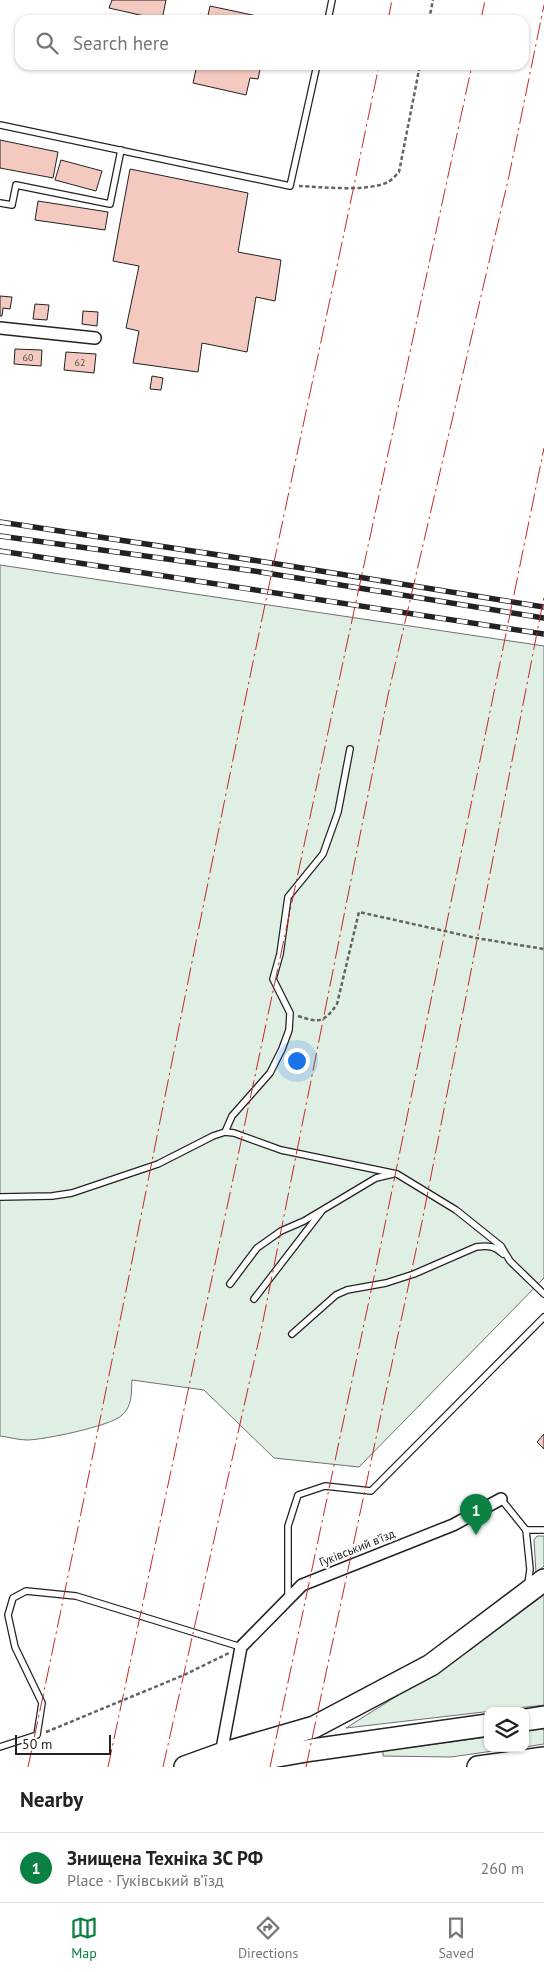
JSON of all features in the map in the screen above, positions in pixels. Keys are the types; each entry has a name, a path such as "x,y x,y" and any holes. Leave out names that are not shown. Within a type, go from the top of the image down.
{"highway":[{"path":"218,1760 314,1727 431,1665 544,1580"},
{"path":"529,1719 544,1717"},
{"path":"185,1767 218,1760 322,1749 484,1726"},
{"path":"478,1767 544,1758"}],"street":[{"path":"0,328 95,338"},
{"name":"Гуківський в’їзд","path":"241,1647 288,1597 302,1585 453,1525 501,1499"},
{"path":"218,1760 241,1647"}],"lane":[{"path":"329,15 332,0"},
{"path":"0,125 290,186 316,70"},
{"path":"0,203 12,205 16,185 110,204 121,150"},
{"path":"225,1132 232,1116 270,1073 289,1030 290,1012 273,979 280,954 288,897 323,854 338,812 350,749"},
{"path":"0,1197 52,1196 72,1192 158,1164 213,1136 225,1132 234,1133 281,1150 397,1174 456,1210 501,1246 510,1261"},
{"path":"230,1284 257,1248 281,1231 323,1210 376,1178 397,1174"},
{"path":"254,1300 323,1210"},
{"path":"292,1334 336,1295 347,1290 386,1284 476,1247 496,1248 544,1294"},
{"path":"288,1597 288,1526 298,1495 325,1486 371,1491 544,1317"},
{"path":"501,1499 526,1530 530,1569 528,1593"},
{"path":"526,1530 544,1530"},
{"path":"0,1747 37,1735 42,1703 15,1647 8,1615 14,1598 26,1591 76,1596 241,1647"}],"path":[{"path":"430,15 432,0"},
{"path":"290,186 340,188 374,186 389,182 400,172 419,70"},
{"path":"290,1012 315,1021 328,1017 337,1004 359,912 476,938 544,949"},
{"path":"37,1735 152,1688 241,1647"}],"green space":[{"path":"0,565 544,646 544,1278 359,1467 274,1458 204,1390 132,1380 131,1399 128,1408 121,1416 114,1420 76,1432 35,1439 24,1440 0,1436"},
{"path":"537,1536 544,1536 544,1566 536,1573 534,1540"},
{"path":"544,1595 544,1705 484,1707 484,1712 346,1728 470,1650"},
{"path":"544,1729 544,1744 529,1746 529,1731"},
{"path":"484,1738 484,1752 486,1752 451,1757 383,1756 383,1751"}],"building":[{"path":"112,0 166,0 163,15 140,15 109,8"},
{"path":"210,6 252,15 208,15"},
{"path":"196,70 260,70 258,79 250,78 246,95 193,83"},
{"path":"0,140 58,152 53,178 0,168"},
{"path":"61,160 102,171 96,191 55,180"},
{"path":"130,169 248,193 238,252 281,260 275,301 256,297 247,352 202,343 198,372 133,363 139,331 126,328 139,266 113,261"},
{"path":"38,201 108,212 105,230 35,220"},
{"path":"0,296 12,297 10,309 3,308 2,316 0,316"},
{"path":"35,304 49,305 47,320 33,319"},
{"path":"83,311 98,312 97,326 82,324"},
{"path":"15,349 42,350 41,366 14,364"},
{"path":"66,352 96,354 94,373 64,370"},
{"path":"152,376 163,378 161,390 150,389"},
{"path":"544,1434 544,1449 537,1442"}],"railway":[{"path":"0,522 544,607"},
{"path":"0,536 254,571 544,618"},
{"path":"0,551 544,634"}],"power":[{"path":"389,15 392,0"},
{"path":"482,15 485,0"},
{"path":"163,1767 262,1326 388,695 509,176 544,5"},
{"path":"28,1767 87,1485 258,638 378,70"},
{"path":"108,1767 471,70"},
{"path":"270,1767 381,1244 544,448"},
{"path":"306,1767 422,1222 544,597"}],"place":[{"name":"Знищена Техніка ЗС РФ","path":"476,1535"}]}
